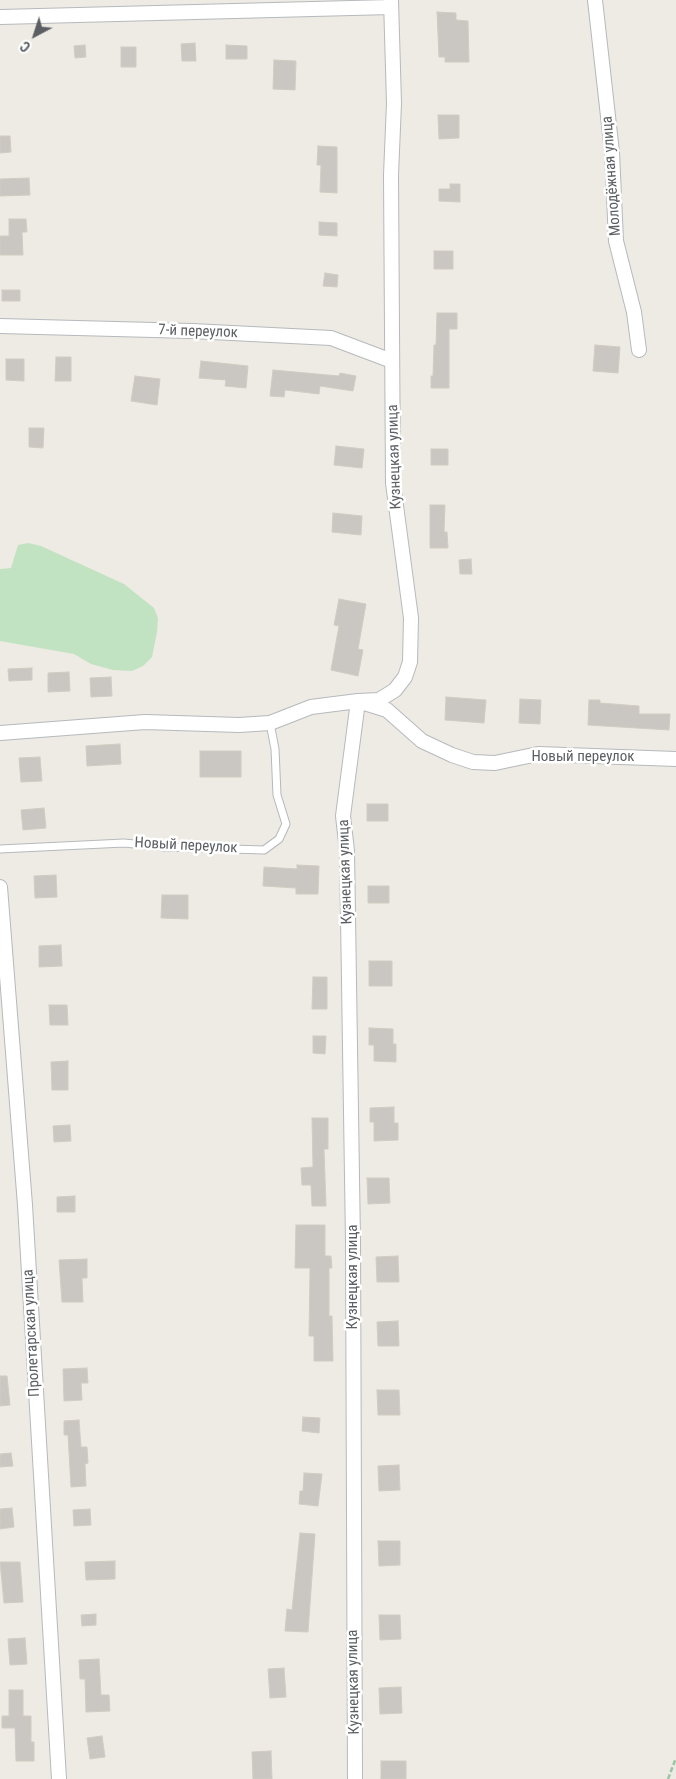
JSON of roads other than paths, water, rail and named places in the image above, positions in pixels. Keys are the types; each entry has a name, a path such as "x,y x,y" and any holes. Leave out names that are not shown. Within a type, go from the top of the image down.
{"street":[{"name":"Молодёжная улица","path":"595,0 612,152 616,241 634,312 639,350"},
{"path":"0,17 391,3"},
{"name":"Кузнецкая улица","path":"355,1779 353,1242 348,861 343,816 358,701 379,700 396,690 405,677 410,662 411,618 393,483 391,175 394,103 391,3"},
{"name":"7-й переулок","path":"0,326 192,331 331,338 392,360"},
{"name":"Новый переулок","path":"0,733 145,722 239,725 270,723 311,707 358,701 387,710 422,741 452,755 473,762 495,763 538,754 676,759"},
{"name":"Пролетарская улица","path":"0,887 24,1205 59,1779"}],"lane":[{"name":"Новый переулок","path":"0,849 124,843 164,847 264,850 279,840 286,824 277,795 275,750 270,723"}]}
